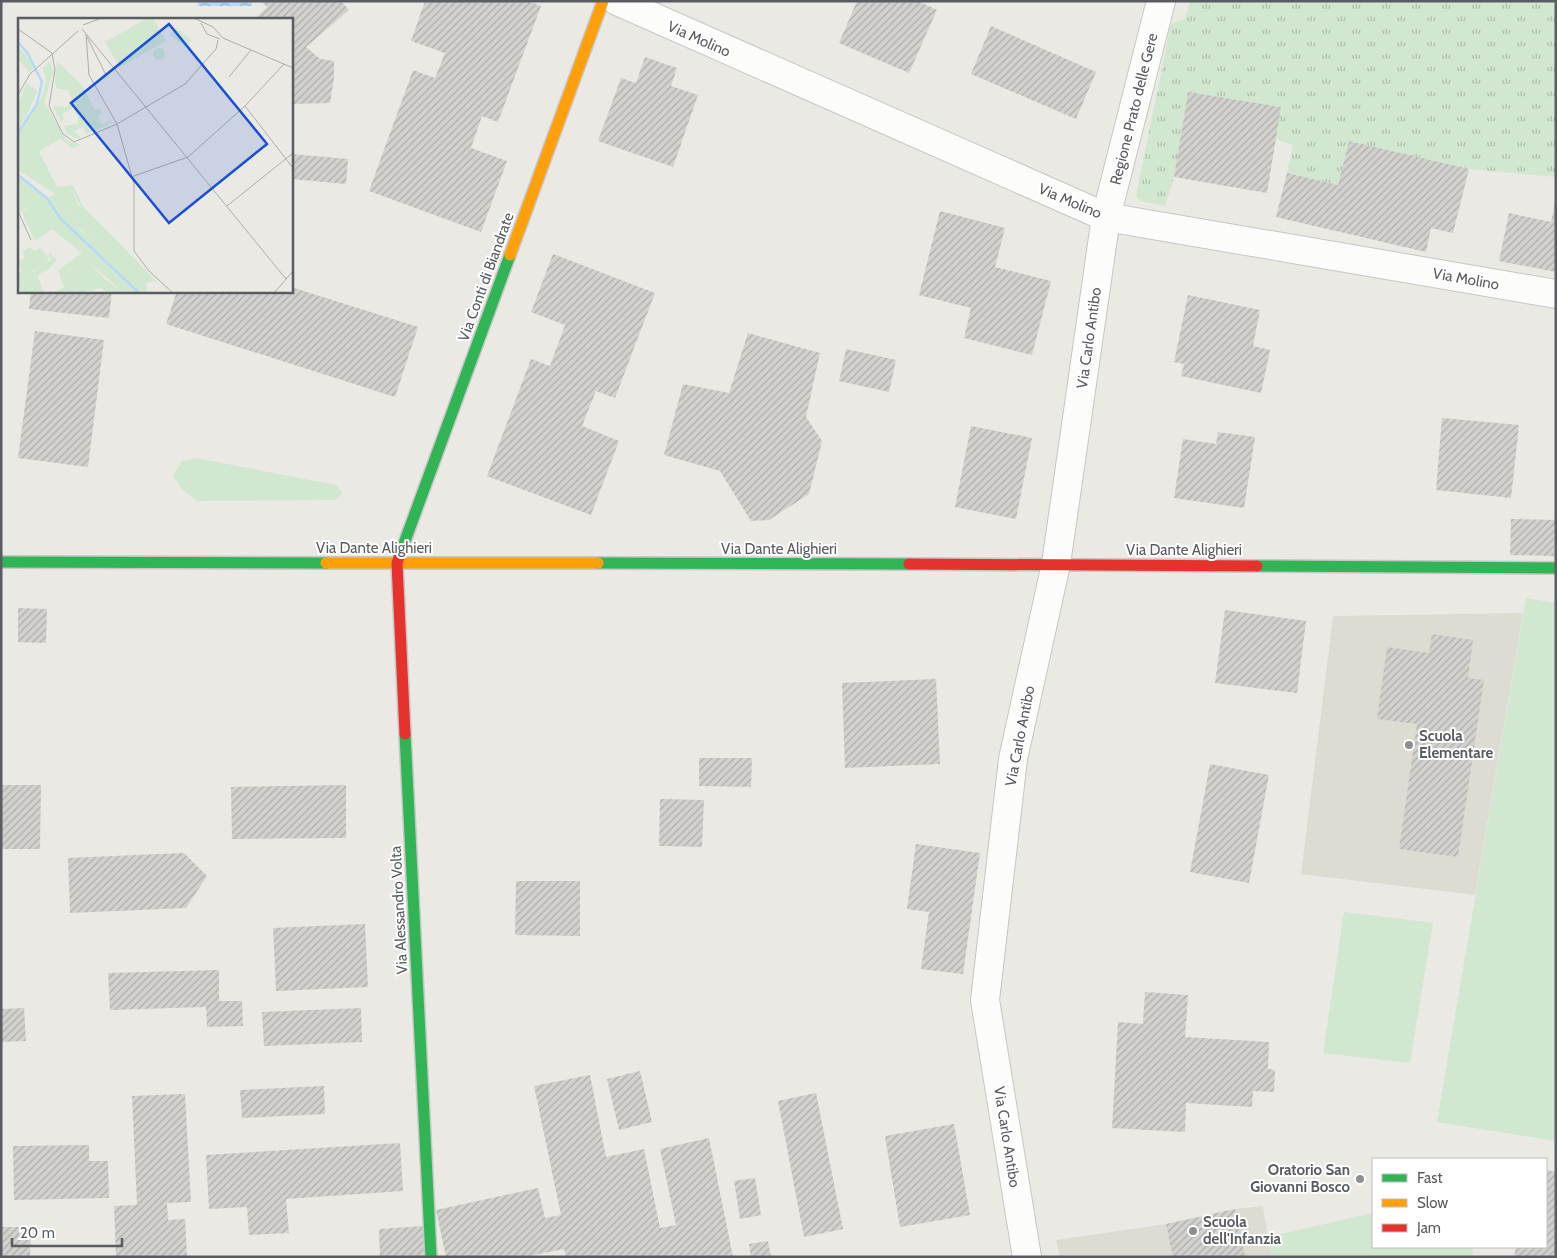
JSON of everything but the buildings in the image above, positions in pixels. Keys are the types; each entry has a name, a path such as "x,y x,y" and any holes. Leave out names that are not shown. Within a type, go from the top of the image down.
{"street":[{"name":"Via Conti di Biandrate","path":"397,563 603,1"},
{"name":"Via Molino","path":"617,1 1106,217 1556,294"},
{"name":"Regione Prato delle Gere","path":"1106,217 1161,1"},
{"name":"Via Carlo Antibo","path":"1027,1257 985,1000 1012,759 1056,564 1106,217"},
{"name":"Via Dante Alighieri","path":"1,562 1056,564 1556,568"},
{"name":"Via Alessandro Volta","path":"397,563 431,1257"}],"shaded area":[{"name":"Scuola Elementare","path":"1523,613 1475,895 1301,874 1333,616"},
{"name":"Scuola dell'Infanzia","path":"1263,1206 1271,1257 1060,1257 1056,1240 1166,1224 1235,1209"}],"green space":[{"path":"1190,1 1556,1 1556,177 1469,169 1349,141 1338,185 1287,173 1293,145 1276,139 1281,107 1188,92 1174,177 1165,206 1139,201 1136,196 1171,24 1185,19"},
{"path":"196,458 336,485 343,493 335,500 197,501 182,489 173,476 181,462"},
{"path":"1526,598 1556,603 1556,1141 1437,1122"},
{"path":"1344,912 1433,923 1410,1063 1323,1053"},
{"path":"1372,1213 1372,1248 1472,1248 1473,1257 1271,1257 1268,1237"}],"water":[{"path":"198,1 252,1 252,6 198,6"}],"traffic: fast":[{"path":"402,549 510,255"},
{"path":"1,562 326,563"},
{"path":"598,563 909,564"},
{"path":"1257,566 1556,568"},
{"path":"405,734 431,1257"}],"traffic: slow":[{"path":"510,255 603,1"},
{"path":"326,563 598,563"}],"traffic: jam":[{"path":"402,549 397,563 405,734"},
{"path":"909,564 1257,566"}],"place":[{"name":"Scuola Elementare","path":"1409,745"},
{"name":"Oratorio San Giovanni Bosco","path":"1360,1179"},
{"name":"Scuola dell'Infanzia","path":"1193,1231"}]}
